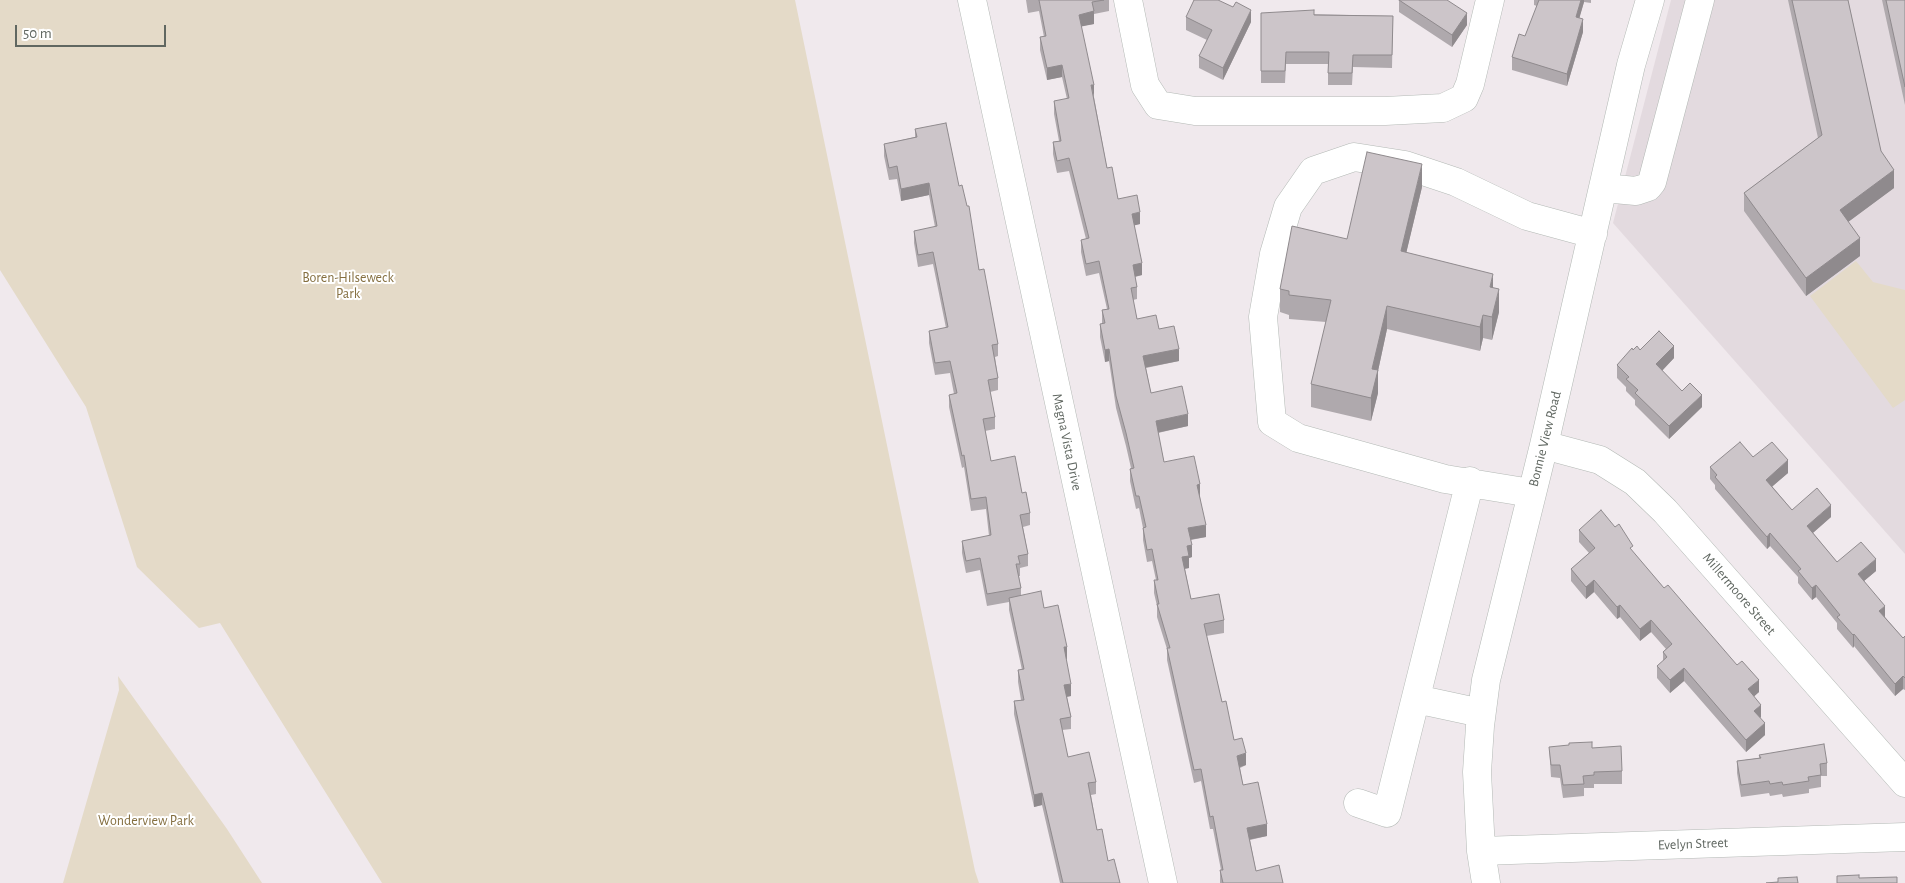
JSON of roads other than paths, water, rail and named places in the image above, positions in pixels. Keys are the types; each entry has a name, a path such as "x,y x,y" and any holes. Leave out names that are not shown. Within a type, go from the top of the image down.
{"street":[{"name":"Magna Vista Drive","path":"972,0 1163,883"},
{"path":"1128,0 1145,85 1158,105 1195,111 1385,111 1443,108 1464,98 1470,84 1490,0"},
{"name":"Bonnie View Road","path":"1486,883 1481,852 1477,772 1481,713 1486,680 1544,445 1631,65 1650,0"},
{"path":"1603,188 1636,191 1648,187 1652,182 1700,0"},
{"path":"1531,493 1445,479 1298,438 1272,422 1264,317 1274,254 1288,207 1313,171 1354,157 1405,165 1456,182 1527,216 1593,234"},
{"name":"Millermoore Street","path":"1544,445 1600,460 1635,482 1665,510 1905,783"},
{"path":"1358,803 1387,813 1470,482"},
{"path":"1416,699 1481,713"},
{"name":"Evelyn Street","path":"1481,852 1905,837"}],"park label":[{"name":"Boren-Hilseweck Park","path":"348,286"},
{"name":"Wonderview Park","path":"146,821"}]}
